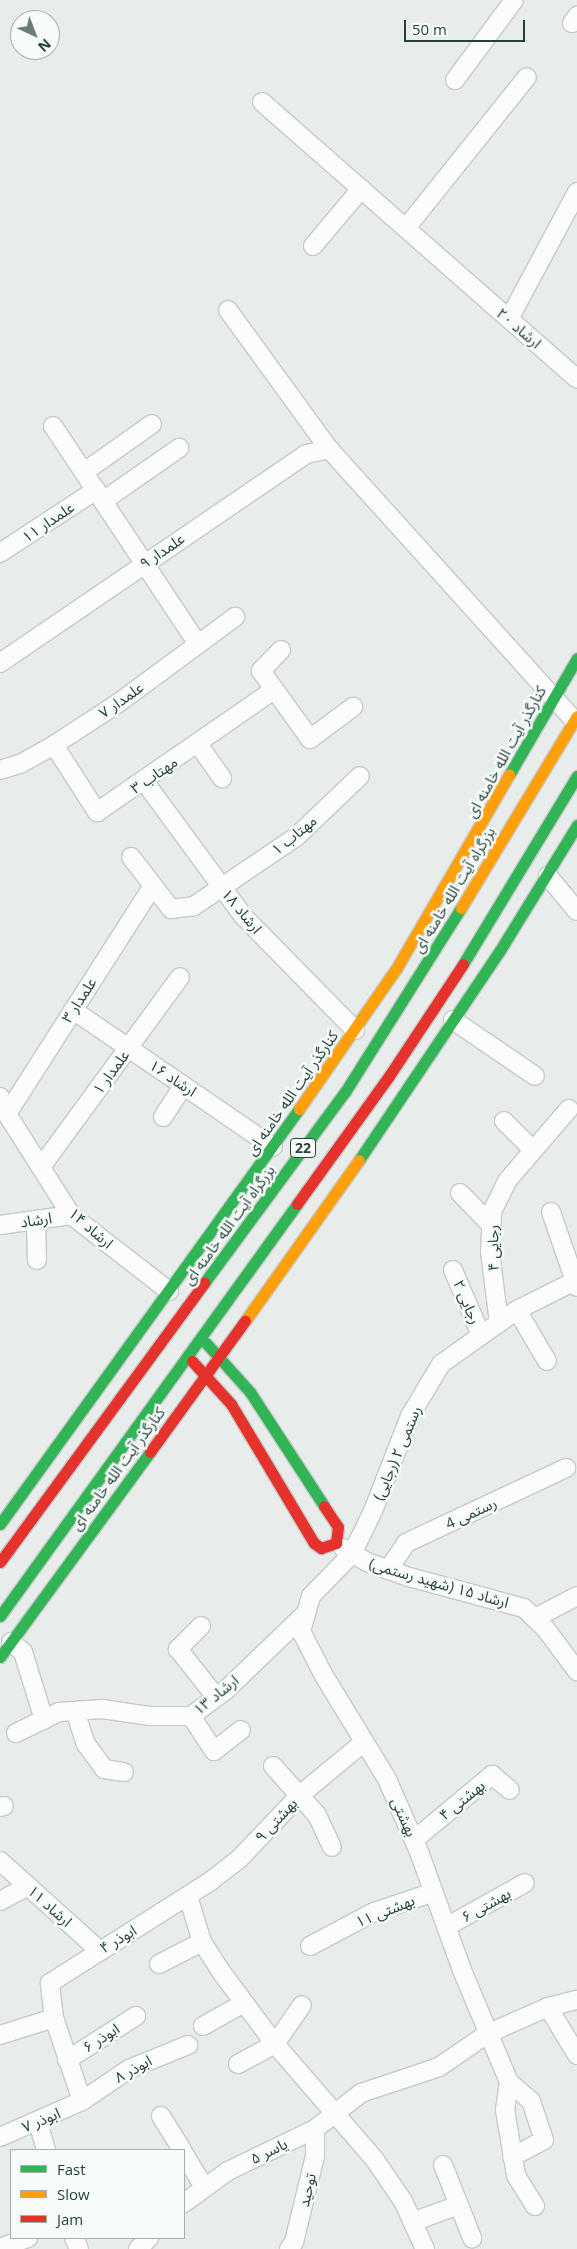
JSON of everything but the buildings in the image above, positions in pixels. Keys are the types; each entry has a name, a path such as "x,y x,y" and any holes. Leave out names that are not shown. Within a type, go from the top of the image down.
{"main road":[{"name":"کنارگذر آیت الله خامنه ای","path":"3,1514 39,1470 273,1147 310,1117 334,1084 355,1030 396,969 482,825 553,697 577,658"},
{"name":"بزرگراه آیت الله خامنه ای","path":"0,1562 60,1483 310,1117 417,980 576,718"},
{"name":"22","path":"0,1616 389,1076 477,941 577,776"},
{"path":"564,798 577,803"},
{"name":"کنارگذر آیت الله خامنه ای","path":"0,1657 246,1317 310,1233 499,952 548,876 577,825"},
{"path":"477,941 499,952"},
{"path":"396,969 417,980"},
{"path":"389,1076 409,1088"},
{"path":"238,1376 237,1354 246,1317"},
{"path":"187,1356 224,1393 314,1543 322,1548 336,1543 338,1527 250,1392 238,1376 201,1337"},
{"path":"231,1404 233,1393 237,1390 250,1392"},
{"path":"178,1413 202,1396 224,1393"},
{"path":"39,1470 60,1483"},
{"path":"52,1544 72,1558"}],"street":[{"path":"456,80 514,0"},
{"path":"406,228 527,77"},
{"name":"ارشاد ۲۰","path":"262,102 577,379"},
{"path":"313,246 361,189"},
{"path":"509,319 577,192"},
{"path":"228,310 329,449 553,697 576,718"},
{"path":"84,472 152,424"},
{"path":"53,426 198,644"},
{"name":"علمدار ۱۱","path":"0,554 179,448"},
{"name":"علمدار ۹","path":"0,663 144,562 306,454 329,449"},
{"name":"علمدار ۷","path":"0,770 20,764 54,745 235,617"},
{"path":"281,650 261,671 310,739 353,707"},
{"name":"مهتاب ۳","path":"54,745 97,812 144,782 274,690"},
{"path":"198,744 222,778"},
{"name":"مهتاب ۱","path":"152,887 171,909 194,906 296,837 360,776"},
{"name":"ارشاد ۱۸","path":"144,782 243,916 355,1030"},
{"path":"131,857 152,887"},
{"path":"548,876 577,911"},
{"name":"علمدار ۳","path":"7,1114 152,887"},
{"name":"علمدار ۱","path":"41,1167 180,977"},
{"name":"ارشاد ۱۶","path":"73,1010 273,1147"},
{"path":"453,1020 534,1076"},
{"path":"163,1117 183,1086"},
{"name":"ارشاد ۱۴","path":"0,1097 7,1114 71,1215 169,1291"},
{"name":"رجایی ۴","path":"499,1323 490,1252 492,1212 507,1181 569,1109"},
{"path":"504,1121 533,1150"},
{"path":"460,1193 492,1226"},
{"path":"551,1212 576,1283"},
{"name":"ارشاد","path":"0,1225 71,1215"},
{"path":"36,1220 37,1260"},
{"name":"رجایی ۲","path":"453,1270 480,1333"},
{"name":"رستمی ۲ (رجایی)","path":"306,1612 311,1596 352,1554 373,1511 410,1416 441,1364 480,1333 499,1323 517,1310 576,1283"},
{"path":"517,1310 547,1361"},
{"name":"رستمی 4","path":"388,1570 406,1543 566,1468"},
{"name":"ارشاد ۱۵ (شهید رستمی)","path":"336,1543 352,1554 388,1570 492,1597 524,1608 535,1618 577,1671"},
{"path":"535,1618 577,1596"},
{"name":"ارشاد ۱۳","path":"16,1733 59,1712 102,1708 150,1716 191,1716 216,1697 306,1612"},
{"name":"بهشتی","path":"306,1612 301,1631 323,1674 386,1779 414,1840 487,2034 509,2082"},
{"path":"201,1626 178,1649 216,1697"},
{"path":"11,1642 23,1652 44,1720"},
{"path":"75,1711 86,1744 104,1769 124,1772"},
{"path":"191,1716 214,1751 241,1730"},
{"name":"بهشتی ۹","path":"188,1896 240,1858 300,1795 364,1742"},
{"path":"273,1766 317,1815 332,1847"},
{"name":"بهشتی ۴","path":"414,1840 492,1775 510,1790"},
{"name":"ارشاد ۱۱","path":"0,1861 100,1950"},
{"name":"بهشتی ۶","path":"446,1927 525,1883"},
{"path":"0,1901 28,1886"},
{"name":"بهشتی ۱۱","path":"310,1946 374,1912 434,1892"},
{"path":"188,1896 202,1942 275,2044 332,2113 375,2160 412,2222 425,2249"},
{"name":"ابوذر ۴","path":"54,2018 50,1984 100,1950 188,1896"},
{"path":"159,1964 202,1942"},
{"name":"یاسر ۵","path":"185,2202 228,2171 314,2129 361,2092 439,2067 487,2034 548,2007 577,2000"},
{"path":"203,2026 244,2003"},
{"path":"238,2064 275,2044 302,2005"},
{"path":"548,2007 577,2055"},
{"name":"ابوذر ۶","path":"67,2060 136,2016"},
{"path":"0,2035 54,2018 82,2102"},
{"name":"ابوذر ۸","path":"82,2102 129,2069 188,2045"},
{"path":"509,2082 532,2101 544,2140 512,2157"},
{"path":"509,2082 505,2110 512,2157 516,2174 535,2206"},
{"name":"ابوذر ۷","path":"0,2137 82,2102"},
{"path":"161,2116 181,2149"},
{"path":"38,2122 46,2149"},
{"name":"توحید","path":"288,2249 294,2242 315,2156 314,2129"},
{"path":"185,2156 204,2188"},
{"path":"443,2165 472,2238"},
{"path":"412,2222 458,2205"},
{"path":"0,2248 25,2239"},
{"path":"138,2249 148,2239"}],"traffic: fast":[{"path":"509,775 577,658"},
{"path":"463,964 577,776"},
{"path":"359,1160 499,952 577,825"},
{"path":"204,1283 345,1092 461,908"},
{"path":"0,1524 299,1109"},
{"path":"0,1616 297,1204"},
{"path":"206,1343 250,1392 324,1506"},
{"path":"0,1657 150,1452"}],"traffic: slow":[{"path":"461,908 577,716"},
{"path":"299,1109 396,969 509,775"},
{"path":"245,1321 359,1160"}],"traffic: jam":[{"path":"297,1204 389,1076 463,964"},
{"path":"0,1562 204,1283"},
{"path":"150,1452 245,1321"},
{"path":"192,1361 231,1404 314,1543 321,1548 336,1543 338,1527 324,1506"}]}
